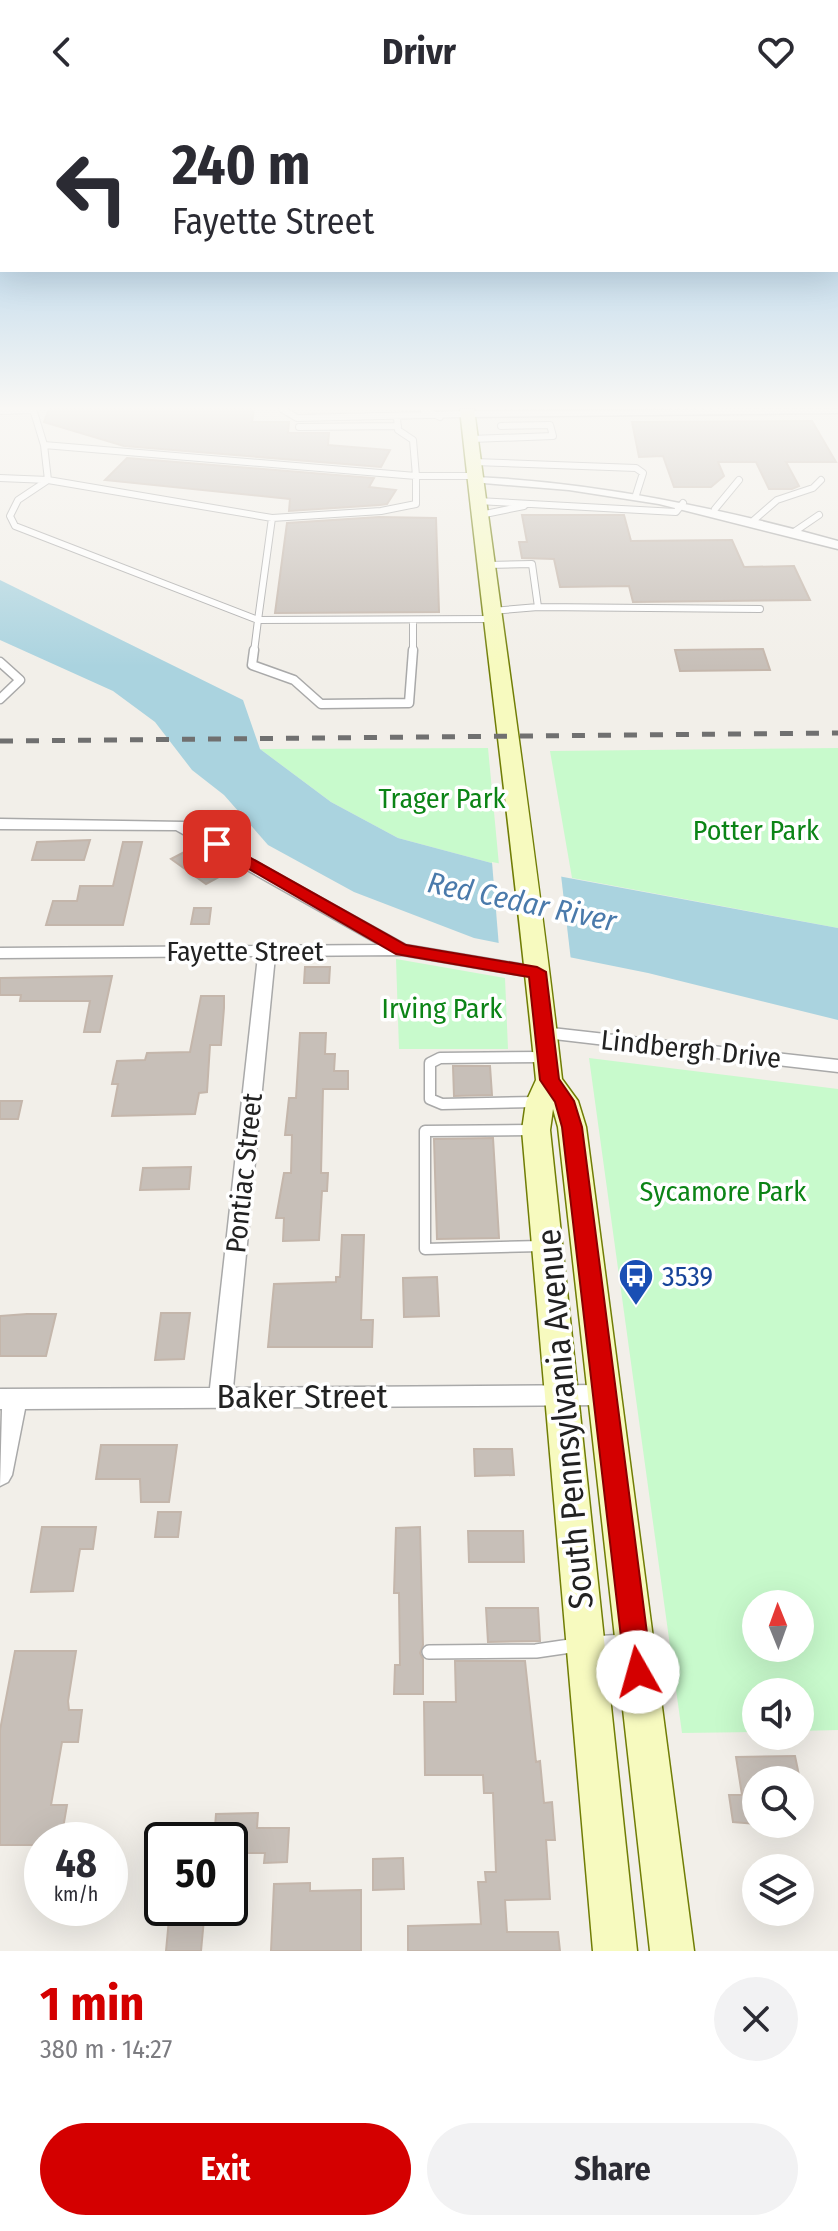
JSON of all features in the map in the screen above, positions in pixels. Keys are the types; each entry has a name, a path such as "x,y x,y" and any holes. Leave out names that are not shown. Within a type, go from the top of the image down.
{"main road":[{"name":"South Pennsylvania Avenue","path":"478,495 527,868 543,1080 548,1246 615,1951"},
{"name":"South Pennsylvania Avenue","path":"543,1080 564,1101 572,1127 672,1951"}],"street":[{"path":"637,495 715,509 838,545"},
{"path":"0,824 167,823 190,828 402,950"},
{"name":"Fayette Street","path":"0,953 402,950 536,964"},
{"name":"Pontiac Street","path":"221,1396 267,951"},
{"name":"Lindbergh Drive","path":"543,1080 838,1066"},
{"name":"Baker Street","path":"8,1399 604,1395"},
{"path":"0,1475 8,1399"}],"lane":[{"path":"25,495 18,500 10,516 15,526 258,620 413,620 492,615 538,607 760,609"},
{"path":"138,495 272,518 381,511 416,504 416,495"},
{"path":"715,509 726,495"},
{"path":"754,520 777,500 791,495"},
{"path":"479,508 542,503 608,506 660,513 676,512 683,503"},
{"path":"479,508 542,503"},
{"path":"794,532 819,515"},
{"path":"272,518 252,665 294,680 321,704 401,705 412,700 413,620"},
{"path":"486,565 532,564 538,607"},
{"path":"0,662 20,680 0,699"},
{"path":"440,1058 543,1080 442,1104 430,1099 430,1063 440,1058"},
{"path":"543,1080 425,1131 425,1249 548,1246"},
{"path":"429,1652 536,1651 635,1641"}],"green space":[{"name":"Trager Park","path":"488,748 499,865 398,838 331,802 260,749"},
{"name":"Potter Park","path":"838,748 838,928 572,878 550,751"},
{"name":"Irving Park","path":"396,959 505,978 508,1049 399,1049"},
{"name":"Sycamore Park","path":"589,1058 838,1089 838,1730 814,1731 814,1678 742,1678 742,1732 682,1733"}],"water":[{"name":"Red Cedar River","path":"0,580 243,700 260,749 331,802 398,838 499,865 838,928 838,1020 648,973 474,938 354,892 268,845 224,795 192,770 155,722 113,691 0,640"}],"pier":[{"path":"492,862 561,875 571,961 499,947"}],"building":[{"path":"253,495 393,495 387,504 289,511 290,499"},
{"path":"522,515 624,515 631,541 732,540 744,567 794,566 810,600 633,602 629,586 560,587 554,559 522,558 519,542 527,542"},
{"path":"379,517 436,518 439,612 275,613 287,523"},
{"path":"763,649 770,670 680,671 675,650"},
{"path":"90,840 84,860 32,860 37,842"},
{"path":"123,842 142,842 123,925 46,925 53,901 77,901 80,886 113,886"},
{"path":"194,847 226,868 222,870 226,873 206,884 171,859"},
{"path":"194,908 211,908 209,924 191,924"},
{"path":"305,967 330,967 329,983 304,983"},
{"path":"112,976 100,1032 84,1032 90,1001 20,1001 21,995 0,995 0,978"},
{"path":"201,996 224,996 224,1008 221,1045 210,1045 207,1092 199,1093 195,1114 112,1116 118,1084 112,1084 117,1061 145,1060 147,1053 190,1052"},
{"path":"300,1033 326,1033 325,1054 335,1054 334,1071 348,1071 348,1089 323,1089 321,1173 328,1173 327,1191 322,1191 319,1240 283,1241 284,1218 276,1218 284,1173 291,1173 292,1135 285,1135 289,1098 296,1098"},
{"path":"453,1066 490,1066 492,1095 454,1096"},
{"path":"0,1101 22,1101 18,1119 0,1119"},
{"path":"493,1138 499,1238 437,1239 434,1139"},
{"path":"191,1167 189,1189 140,1190 143,1168"},
{"path":"342,1235 364,1235 361,1320 373,1320 372,1347 268,1347 274,1284 336,1282 336,1277 340,1277"},
{"path":"437,1277 439,1316 404,1317 403,1278"},
{"path":"161,1313 190,1313 184,1359 155,1360"},
{"path":"56,1314 46,1356 0,1356 0,1316"},
{"path":"101,1445 177,1445 169,1502 141,1502 140,1479 96,1479"},
{"path":"474,1449 512,1449 514,1475 475,1476"},
{"path":"158,1512 181,1512 178,1537 155,1537"},
{"path":"42,1527 96,1527 93,1549 80,1549 73,1591 31,1592"},
{"path":"420,1527 423,1694 394,1694 395,1665 400,1665 399,1593 394,1593 396,1528"},
{"path":"468,1531 523,1531 524,1562 469,1562"},
{"path":"486,1608 538,1608 540,1641 488,1642"},
{"path":"15,1651 76,1651 68,1701 69,1710 82,1710 78,1742 62,1742 51,1805 67,1805 64,1822 24,1822 24,1845 0,1845 0,1730"},
{"path":"455,1661 525,1661 536,1762 540,1761 544,1803 552,1802 555,1840 546,1840 550,1899 505,1900 507,1932 558,1932 560,1951 408,1951 408,1926 481,1924 478,1882 486,1882 485,1872 496,1872 493,1793 484,1793 483,1775 425,1775 424,1702 456,1702"},
{"path":"795,1756 797,1766 742,1766 742,1795 736,1757"},
{"path":"729,1795 742,1795 742,1823 733,1822"},
{"path":"258,1813 257,1828 289,1828 287,1862 264,1863 265,1853 248,1853 248,1822 215,1822 216,1814"},
{"path":"403,1858 404,1889 373,1890 373,1859"},
{"path":"310,1883 310,1891 361,1890 361,1951 271,1951 274,1884"},
{"path":"168,1926 203,1926 201,1951 166,1951"}],"railway":[{"path":"0,741 838,733"}],"place":[{"name":"3539","path":"636,1307"}],"route":[{"path":"217,844 402,950 537,972 549,1080 564,1101 572,1127 638,1672"}]}
